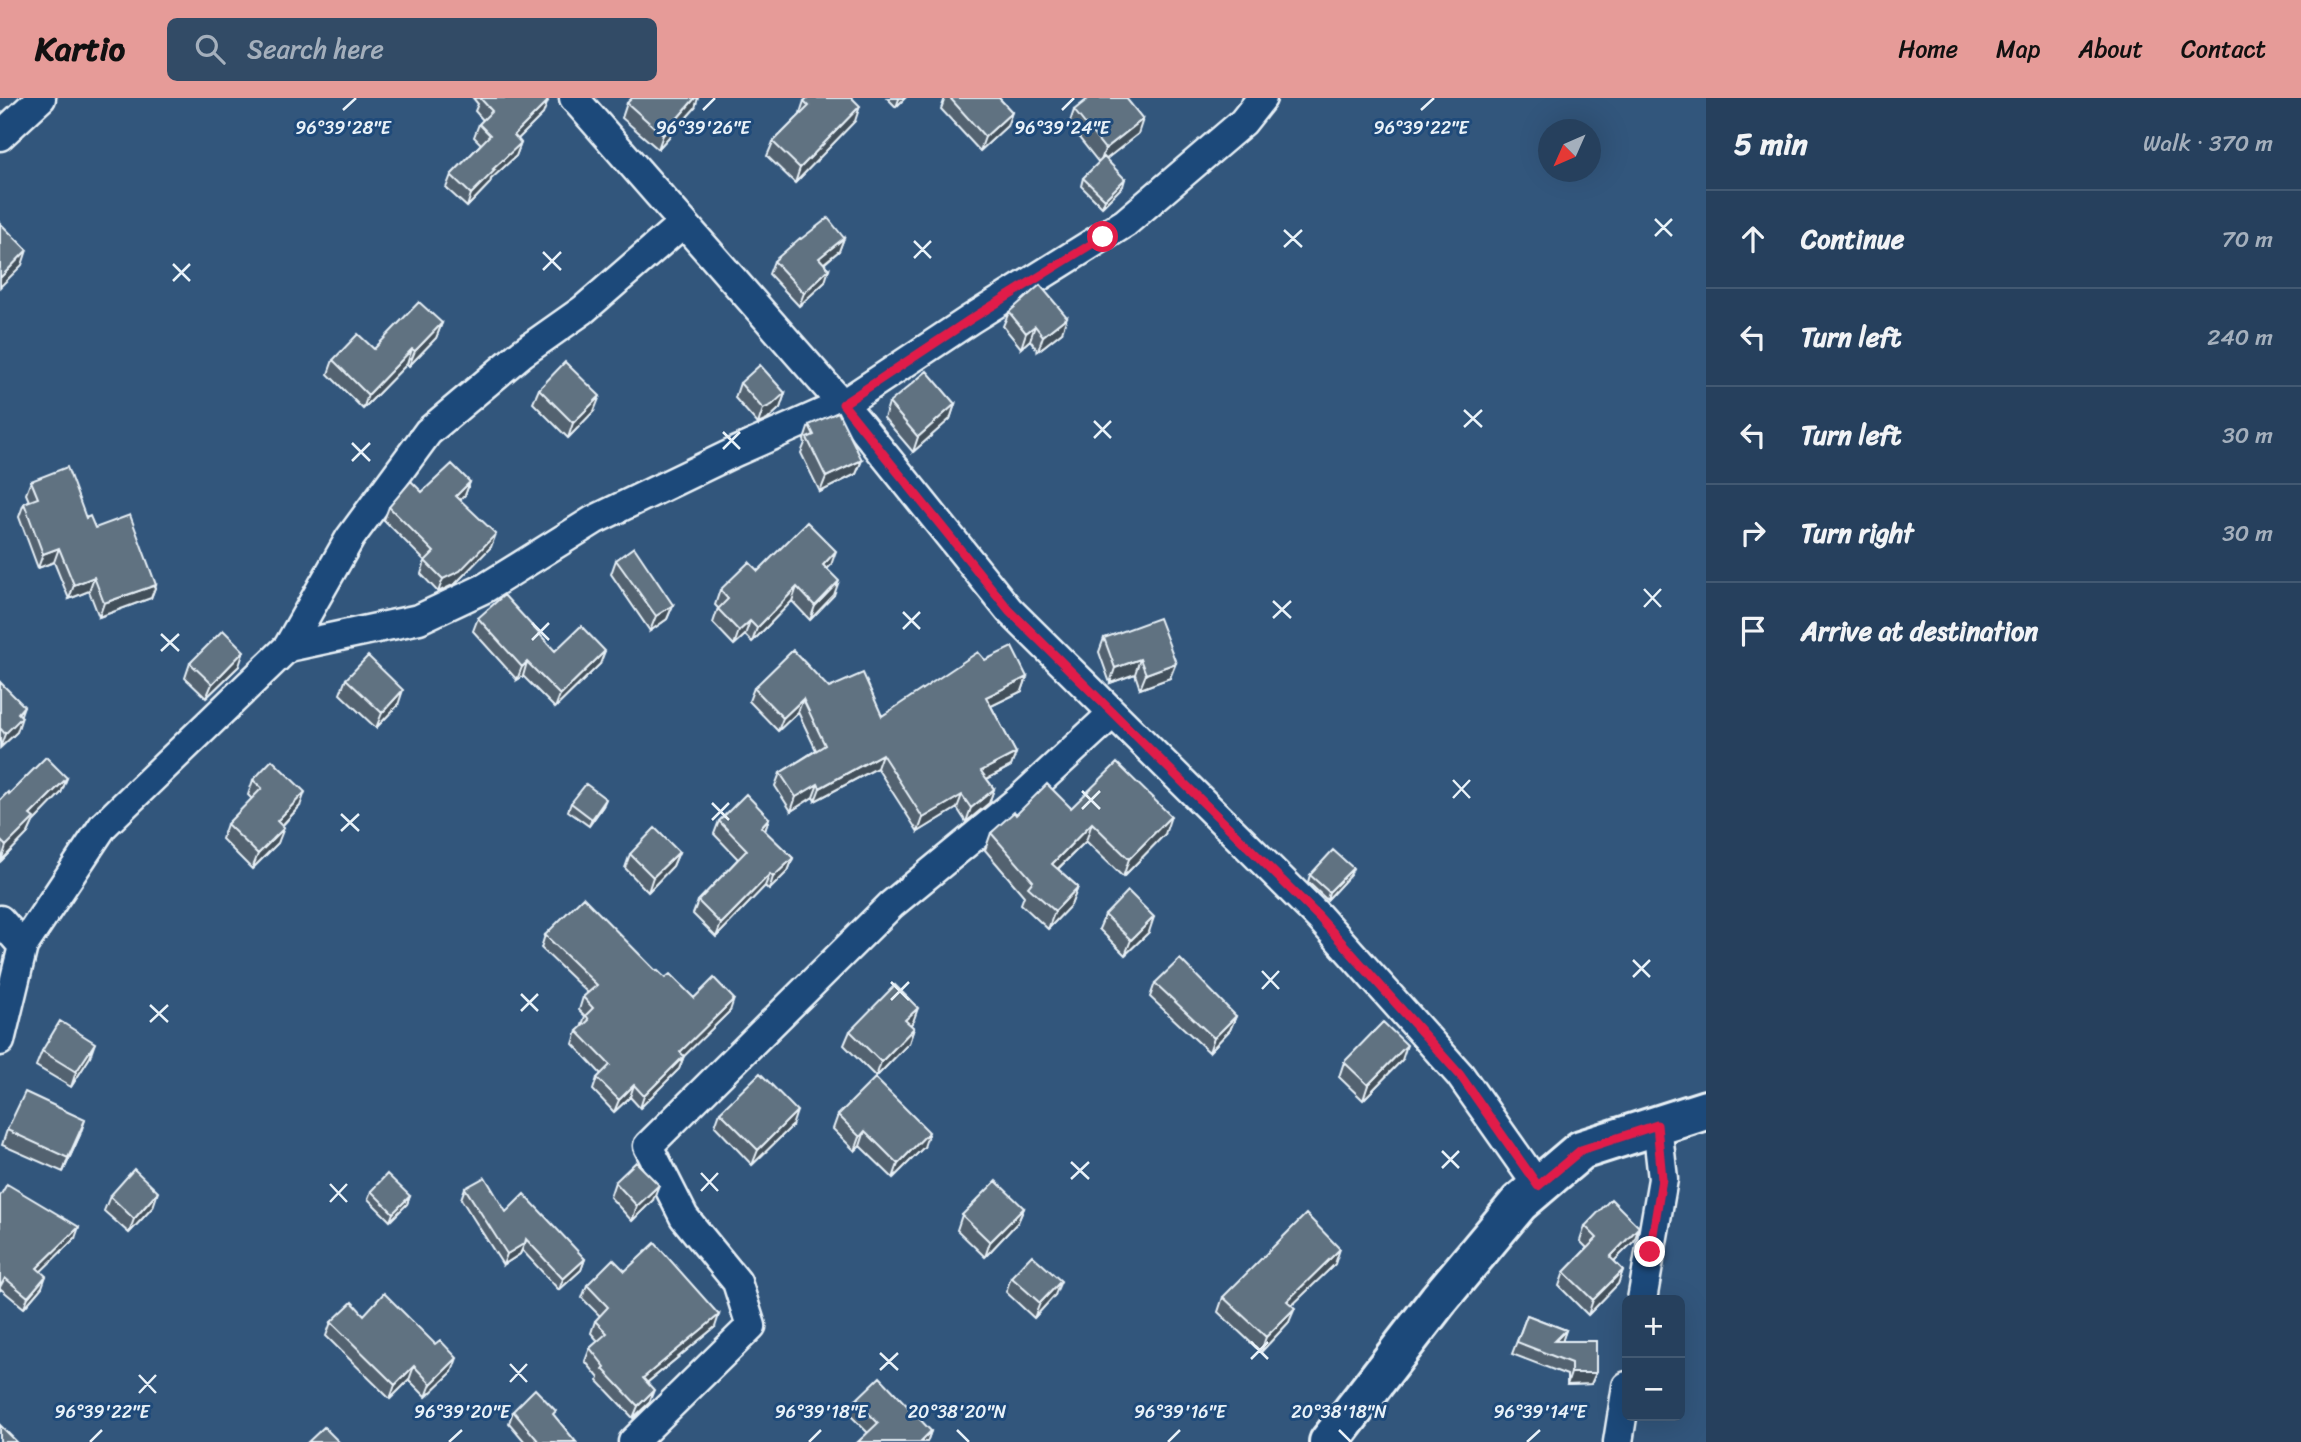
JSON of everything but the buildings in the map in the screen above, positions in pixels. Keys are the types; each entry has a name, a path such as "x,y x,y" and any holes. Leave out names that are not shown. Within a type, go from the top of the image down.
{"main road":[{"path":"1329,1442 1439,1299 1518,1203 1581,1150 1706,1110"}],"street":[{"path":"0,136 41,98"},
{"path":"288,647 419,620 485,589 594,520 843,404 971,319 1125,223 1243,122 1262,98"},
{"path":"578,100 843,404 1009,610 1328,927 1460,1075 1538,1186"},
{"path":"0,1041 23,946 103,826 288,647 350,538 428,432 523,353 583,310 683,223"},
{"path":"633,1442 751,1325 737,1282 684,1217 648,1146 891,905 1021,798 1114,713"},
{"path":"0,920 23,946"},
{"path":"1643,1295 1662,1179 1657,1125"},
{"path":"1618,1442 1622,1417"}],"route":[{"path":"1103,237 971,319 843,404 1009,610 1319,917 1460,1075 1538,1186 1581,1150 1657,1125 1662,1179 1650,1252"}]}
